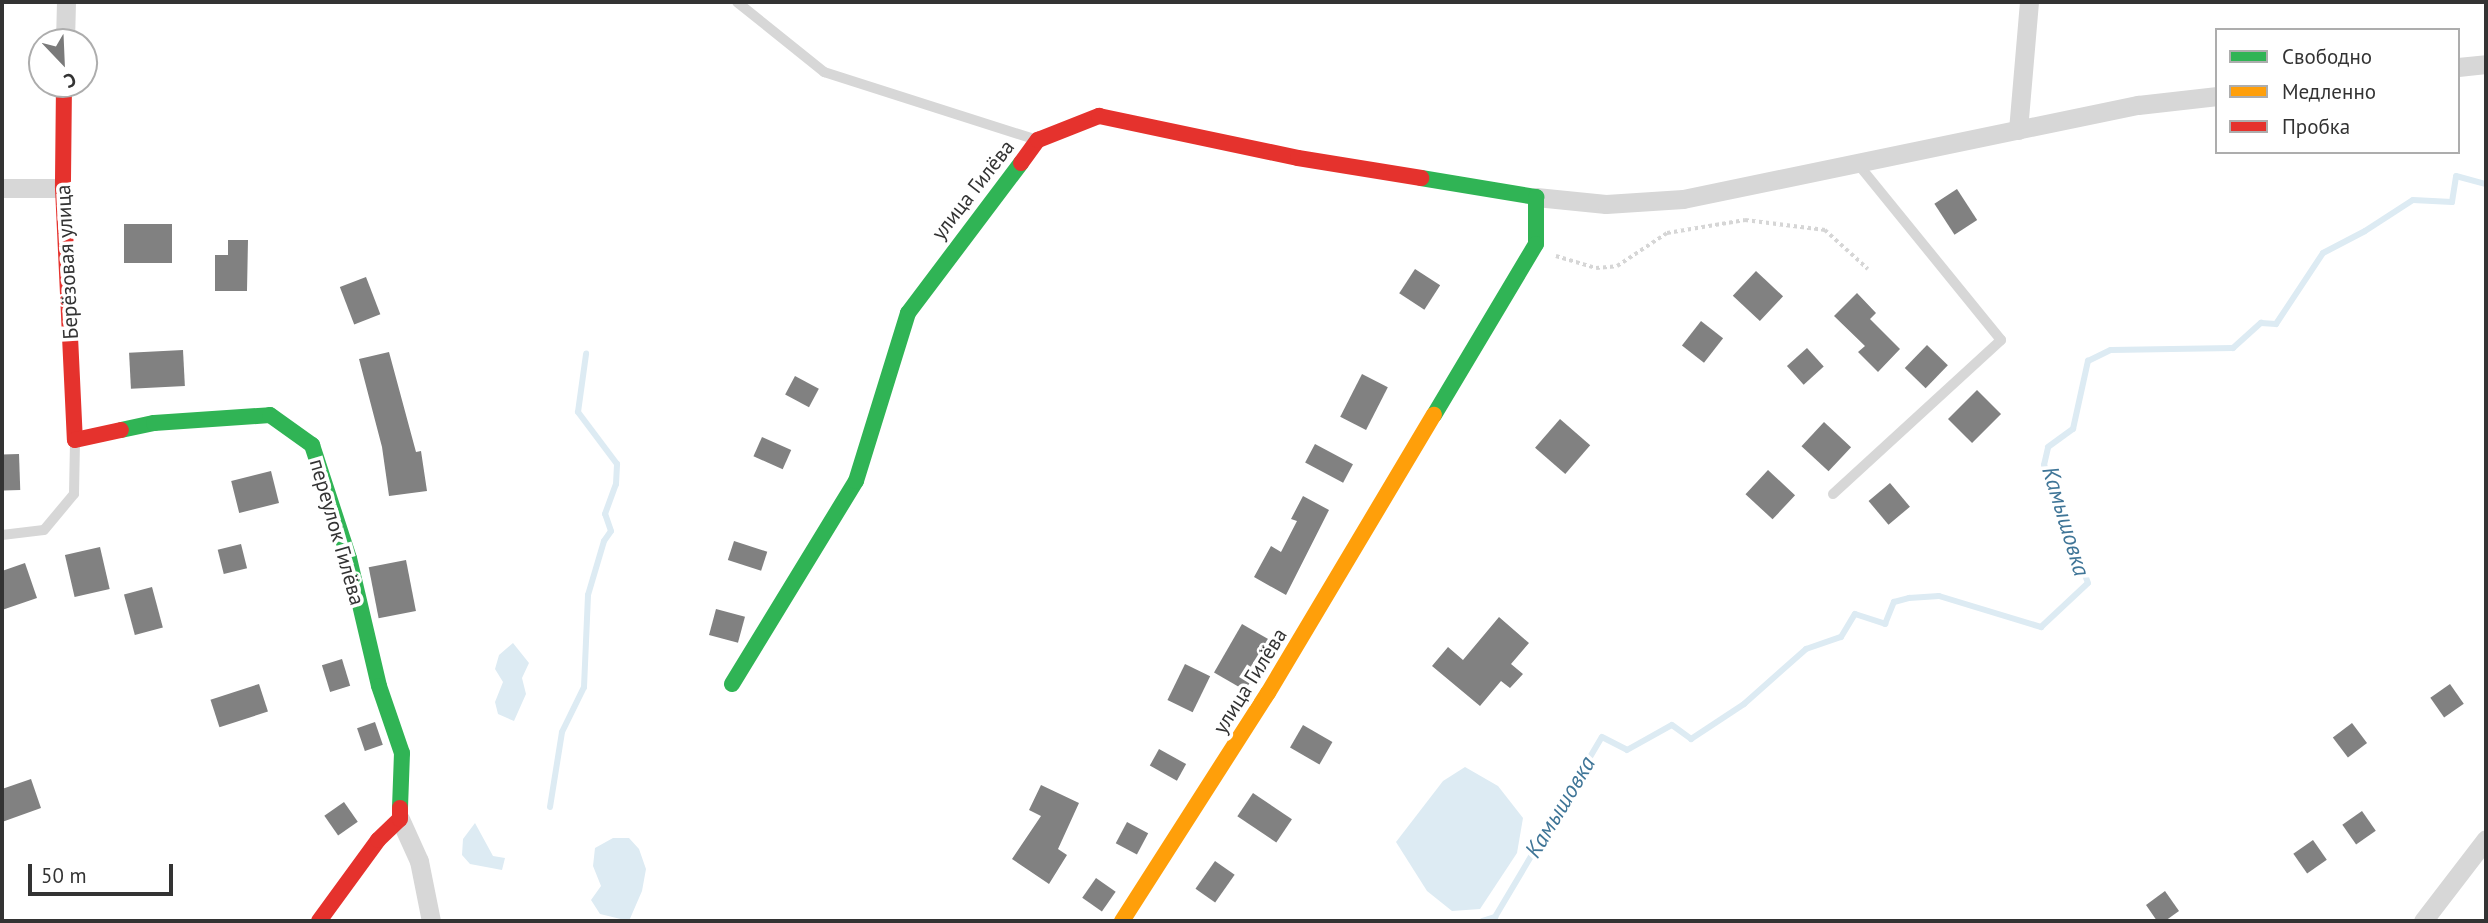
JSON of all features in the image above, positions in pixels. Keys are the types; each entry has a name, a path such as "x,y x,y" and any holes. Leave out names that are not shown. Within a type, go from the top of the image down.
{"street":[{"path":"65,28 66,2"},
{"path":"2018,130 2029,2"},
{"path":"2460,67 2486,64"},
{"path":"1536,244 1536,197 1606,204 1683,199 2138,105 2215,96"},
{"name":"Берёзовая улица","path":"64,98 63,188 75,440"},
{"name":"улица Гилёва","path":"732,684 856,481 887,392 908,313 1038,141 1099,116 1298,158 1536,197"},
{"path":"2,188 63,188"},
{"name":"улица Гилёва","path":"1122,921 1268,693 1536,244"},
{"name":"переулок Гилёва","path":"75,440 154,423 270,415 312,445 349,558 379,686 402,753 400,819 419,861 431,921"},
{"path":"319,921 378,840 400,819"},
{"path":"2423,921 2486,839"}],"lane":[{"path":"737,2 824,72 1038,141"},
{"path":"1833,494 2001,340 1857,163"},
{"path":"2,535 44,530 74,494 75,440"}],"path":[{"path":"1536,244 1559,258 1596,268 1617,266 1667,233 1745,220 1825,230 1868,268"}],"shaded area":[{"path":"513,643 529,663 522,678 526,694 514,721 498,714 495,702 503,682 495,669 499,655"},
{"path":"1465,767 1498,786 1523,818 1517,853 1480,909 1452,911 1427,891 1396,842 1443,781"},
{"path":"475,823 493,856 505,858 502,870 470,864 462,855 463,839"},
{"path":"613,838 629,838 639,849 646,869 642,891 629,921 600,914 591,900 601,886 593,866 595,848"}],"building":[{"path":"1957,189 1977,220 1955,235 1934,204"},
{"path":"124,224 172,224 172,263 124,263"},
{"path":"228,240 248,240 247,291 215,291 215,255 228,255"},
{"path":"1415,269 1440,285 1424,310 1399,293"},
{"path":"1756,271 1783,296 1760,321 1733,296"},
{"path":"366,277 380,314 354,324 340,287"},
{"path":"1857,293 1876,313 1870,319 1900,349 1878,372 1858,352 1865,346 1834,316"},
{"path":"1701,321 1723,338 1704,363 1682,345"},
{"path":"1927,345 1948,365 1926,388 1905,368"},
{"path":"1807,348 1824,367 1804,385 1787,366"},
{"path":"183,350 185,386 131,389 129,353"},
{"path":"389,352 416,452 421,451 427,491 389,496 382,447 359,359"},
{"path":"1362,374 1388,387 1366,430 1340,417"},
{"path":"795,376 819,389 809,407 785,395"},
{"path":"1977,390 2001,414 1972,443 1948,419"},
{"path":"1560,419 1590,445 1565,474 1535,448"},
{"path":"1824,422 1851,447 1829,471 1801,446"},
{"path":"762,437 791,450 783,469 753,456"},
{"path":"1315,444 1353,464 1343,483 1305,463"},
{"path":"19,454 20,490 3,491 2,455"},
{"path":"1768,470 1795,495 1773,519 1745,494"},
{"path":"271,471 279,503 239,513 231,481"},
{"path":"1890,483 1910,507 1888,525 1869,501"},
{"path":"1303,496 1329,510 1286,595 1254,577 1271,546 1281,552 1297,521 1291,519"},
{"path":"734,541 767,552 761,571 728,560"},
{"path":"241,544 247,568 224,574 218,550"},
{"path":"100,547 110,589 75,597 65,555"},
{"path":"406,560 416,611 379,618 369,567"},
{"path":"25,563 37,598 2,610 2,571"},
{"path":"152,587 163,628 135,635 124,595"},
{"path":"716,609 745,617 738,643 709,635"},
{"path":"1499,617 1529,643 1511,664 1523,674 1510,688 1501,681 1480,706 1432,666 1448,647 1463,660"},
{"path":"1242,624 1273,642 1245,690 1214,672"},
{"path":"342,659 350,686 330,692 322,665"},
{"path":"1185,664 1210,676 1193,712 1167,700"},
{"path":"259,684 268,712 219,727 210,700"},
{"path":"2450,684 2464,704 2444,717 2430,698"},
{"path":"375,722 383,745 365,751 357,728"},
{"path":"2352,723 2367,743 2348,757 2333,737"},
{"path":"1303,725 1332,742 1319,765 1290,748"},
{"path":"1159,749 1186,764 1177,781 1150,766"},
{"path":"31,779 41,808 2,822 2,789"},
{"path":"1041,785 1079,803 1058,849 1067,855 1049,884 1012,859 1041,816 1029,810"},
{"path":"1253,793 1292,819 1276,842 1237,816"},
{"path":"344,802 358,822 338,835 324,816"},
{"path":"2362,811 2376,831 2356,844 2342,825"},
{"path":"1127,822 1148,833 1137,854 1116,843"},
{"path":"2313,840 2327,860 2307,873 2293,854"},
{"path":"1215,861 1235,875 1215,903 1195,889"},
{"path":"1096,878 1116,892 1102,911 1082,898"},
{"path":"2165,891 2179,911 2165,921 2157,921 2146,905"}],"waterway":[{"name":"Камышовка","path":"1482,921 1495,917 1602,737 1627,750 1672,725 1691,739 1744,704 1806,649 1841,637 1855,614 1885,624 1894,602 1909,598 1939,596 2041,627 2088,583 2044,465 2048,447 2073,429 2088,361 2111,350 2233,348 2261,323 2276,324 2323,253 2365,231 2413,200 2452,202 2456,176 2486,184"},
{"path":"550,807 562,732 584,687 588,595 604,541 611,531 605,514 616,484 617,464 578,412 586,354"}],"traffic: fast":[{"path":"732,684 856,481 908,313 1021,163"},
{"path":"1421,178 1536,197 1536,244 1434,415"},
{"path":"121,430 154,423 270,415 312,445 349,558 379,686 402,753 400,808"}],"traffic: slow":[{"path":"1122,921 1268,693 1434,415"}],"traffic: jam":[{"path":"64,98 63,188 75,440 121,430"},
{"path":"1021,163 1038,140 1099,116 1298,158 1421,178"},
{"path":"319,921 378,840 400,819 400,808"}]}
